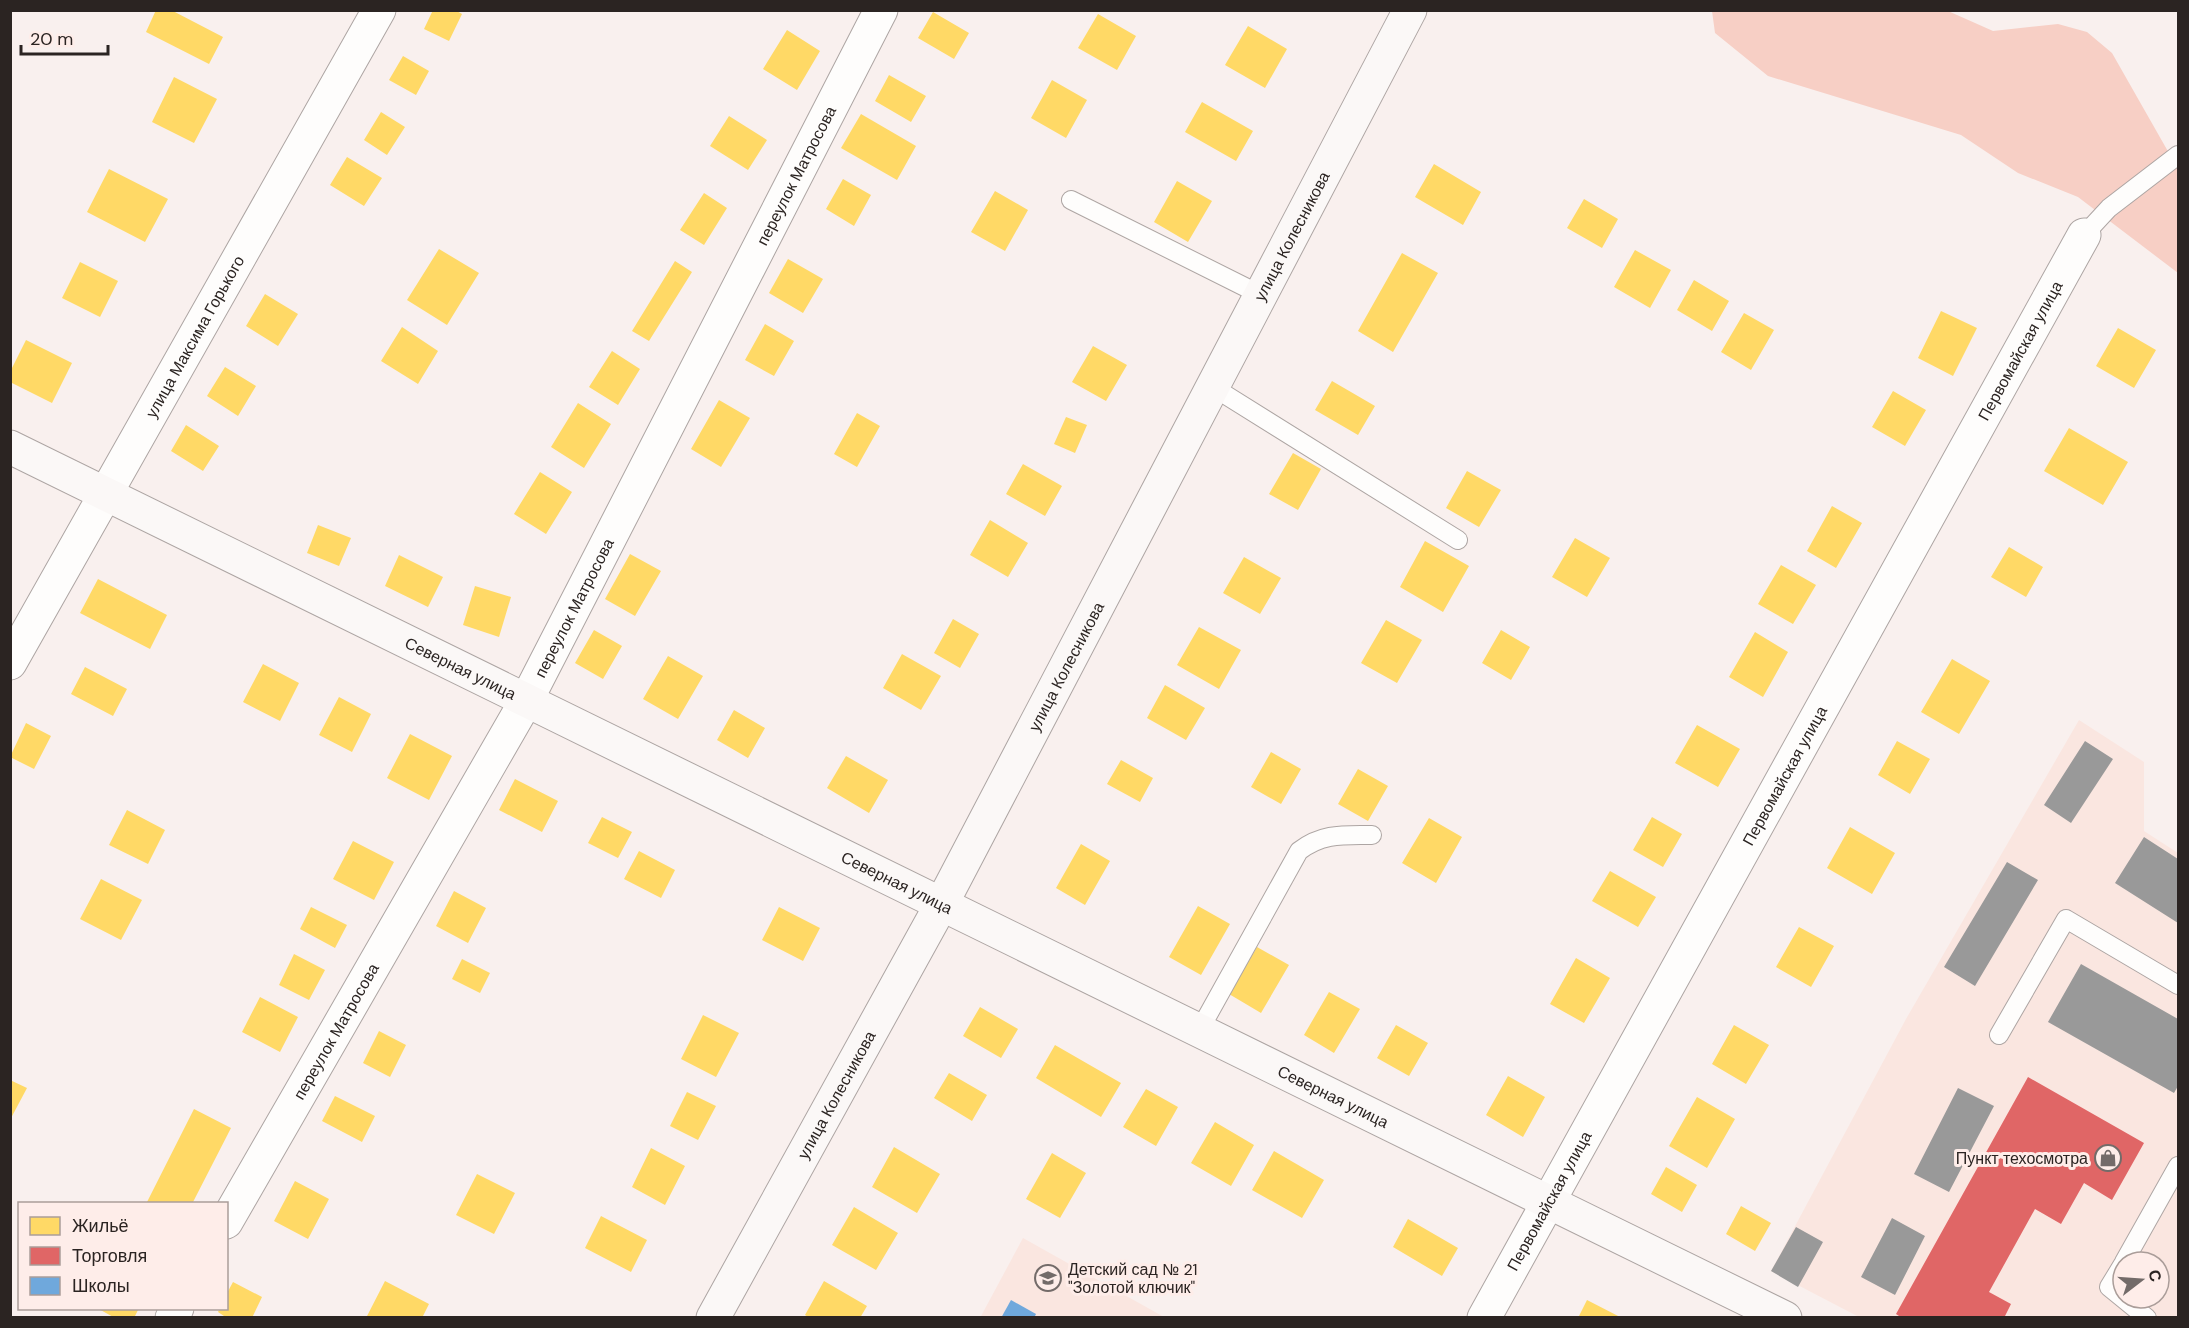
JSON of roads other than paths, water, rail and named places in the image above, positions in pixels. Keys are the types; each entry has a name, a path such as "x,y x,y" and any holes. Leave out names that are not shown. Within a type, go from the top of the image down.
{"street":[{"name":"улица Максима Горького","path":"10,663 379,10"},
{"name":"переулок Матросова","path":"228,1219 526,701 881,10"},
{"name":"улица Колесникова","path":"713,1317 941,905 1410,10"},
{"name":"Первомайская улица","path":"1484,1317 2084,235"},
{"name":"Северная улица","path":"10,447 1785,1317"}],"lane":[{"path":"2084,235 2109,208 2178,155"},
{"path":"1071,200 1261,295"},
{"path":"1213,387 1458,540"},
{"path":"1199,1030 1299,851 1312,841 1331,834 1372,835"},
{"path":"1999,1035 2066,920 2178,985"},
{"path":"2130,1250 2178,1166"}],"place":[{"name":"Пункт техосмотра","path":"2108,1158"},
{"name":"Детский сад № 21 \"Золотой ключик\"","path":"1048,1278"}]}
